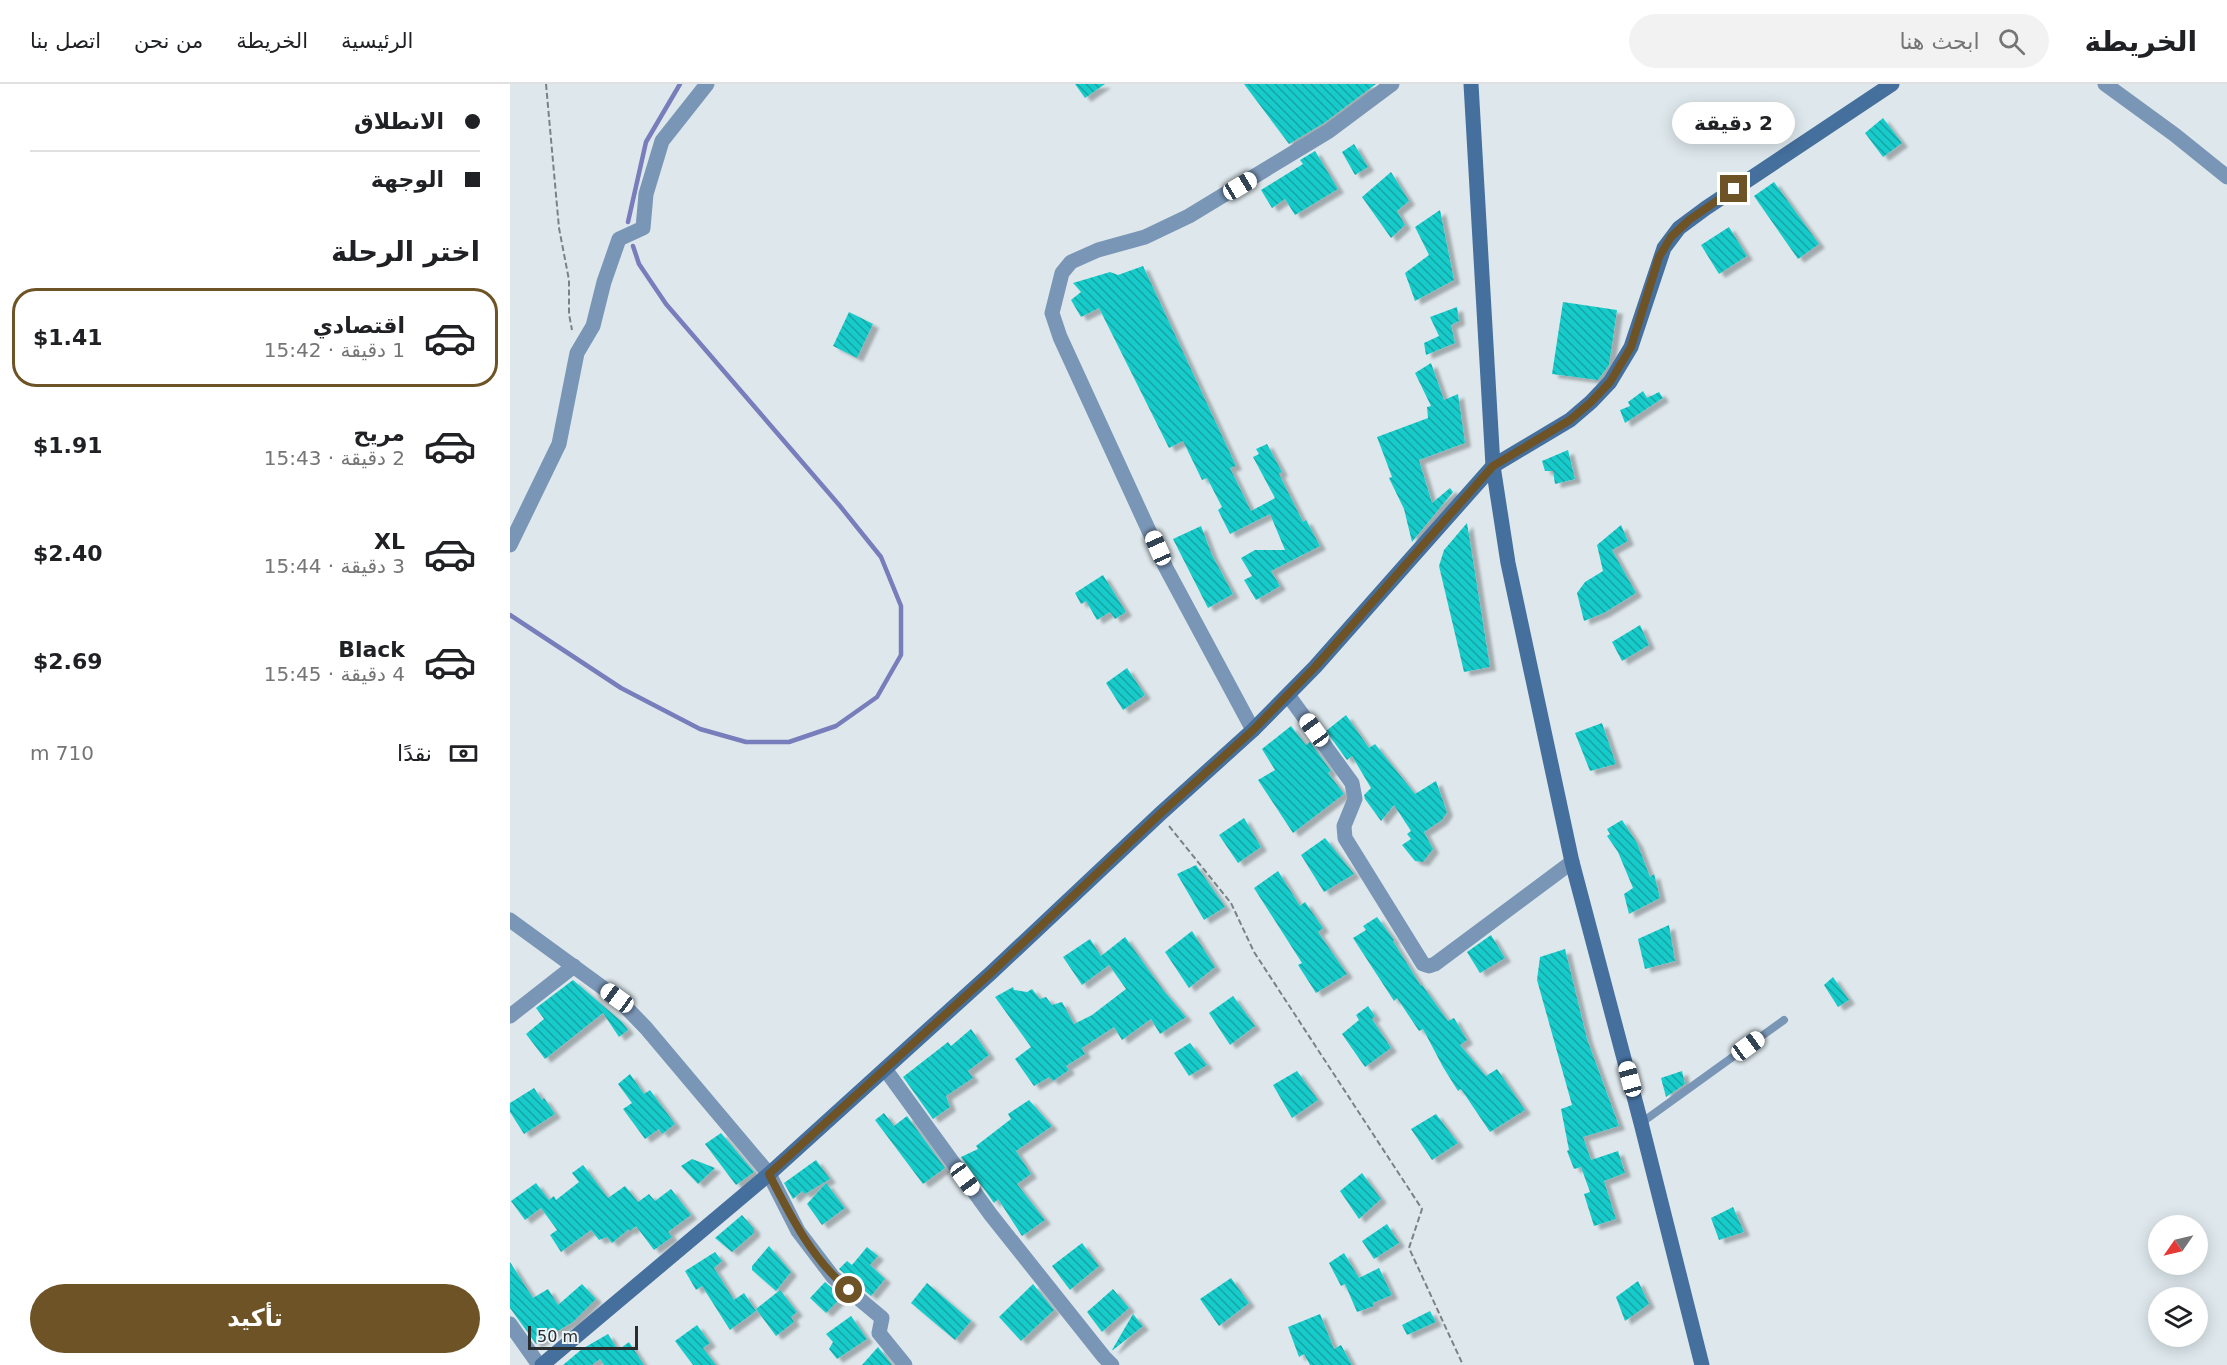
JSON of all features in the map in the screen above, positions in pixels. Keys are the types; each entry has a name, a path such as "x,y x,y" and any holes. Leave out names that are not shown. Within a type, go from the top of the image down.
{"street":[{"path":"510,545 559,444 577,353 593,326 604,282 619,239 643,228 646,194 662,141 707,84"},
{"path":"1253,730 1166,568 1060,337 1052,313 1062,273 1071,261 1098,250 1145,237 1189,216 1329,131 1392,84"},
{"path":"1471,84 1493,466 1508,563 1572,862 1702,1365"},
{"path":"510,1324 540,1365 769,1174 885,1070 1253,730 1288,695 1493,466 1570,420 1610,382 1631,347 1659,257 1679,228 1892,84"},
{"path":"2105,84 2175,135 2227,177"},
{"path":"1288,695 1352,783 1355,799 1344,826 1345,838 1424,964 1429,966 1435,964 1572,862"},
{"path":"510,920 617,998 646,1028 769,1174 798,1231 833,1277 882,1318 879,1333 904,1365"},
{"path":"510,1016 574,966"},
{"path":"885,1070 992,1215 1104,1358 1112,1365"}],"lane":[{"path":"1641,1123 1784,1020"}],"path":[{"path":"546,84 559,228 569,280 569,314 577,353"},
{"path":"1160,814 1231,903 1254,952 1422,1209 1409,1248 1463,1365"}],"building":[{"path":"1075,84 1105,84 1085,98"},
{"path":"1244,84 1376,84 1324,123 1289,144"},
{"path":"1883,118 1902,143 1883,157 1865,133"},
{"path":"1354,144 1368,167 1355,175 1342,152"},
{"path":"1315,151 1338,189 1295,215 1285,199 1272,208 1261,190 1303,164 1300,160"},
{"path":"1391,172 1409,201 1397,211 1405,225 1391,238 1362,197"},
{"path":"1774,182 1819,244 1798,259 1754,196"},
{"path":"1440,210 1454,280 1415,301 1405,273 1429,255 1415,227"},
{"path":"1729,227 1747,256 1719,274 1701,245"},
{"path":"1143,266 1236,466 1230,468 1251,511 1275,498 1253,457 1259,454 1256,449 1267,444 1282,472 1279,474 1303,522 1306,520 1320,546 1271,571 1280,586 1256,600 1244,580 1252,576 1241,558 1255,550 1285,550 1270,514 1230,534 1218,510 1222,507 1207,478 1202,480 1183,441 1169,448 1099,308 1081,317 1071,300 1081,292 1073,283 1110,272 1118,275"},
{"path":"1563,302 1617,310 1609,365 1598,380 1552,374"},
{"path":"1457,307 1459,321 1451,325 1455,343 1426,355 1424,343 1439,336 1430,317"},
{"path":"849,312 873,324 857,358 833,346"},
{"path":"1431,363 1444,400 1458,394 1465,443 1419,460 1432,503 1450,488 1453,492 1412,542 1404,509 1389,478 1392,477 1377,437 1428,418 1427,407 1431,406 1415,373"},
{"path":"1643,391 1647,398 1659,392 1663,398 1625,423 1620,410 1630,406 1628,402"},
{"path":"1568,450 1575,479 1555,484 1553,471 1545,471 1542,461"},
{"path":"1467,523 1490,667 1464,672 1439,566 1444,550"},
{"path":"1621,525 1628,541 1612,550 1636,593 1604,613 1584,621 1577,593 1585,582 1603,571 1597,545"},
{"path":"1201,526 1212,555 1233,594 1208,608 1173,539"},
{"path":"1103,575 1126,612 1115,619 1110,612 1097,620 1086,601 1081,604 1075,593"},
{"path":"1640,625 1649,645 1622,661 1612,642"},
{"path":"1127,668 1145,695 1123,710 1106,683"},
{"path":"1346,715 1369,748 1375,744 1415,794 1436,781 1447,812 1442,820 1424,832 1433,849 1423,862 1415,861 1402,845 1411,839 1407,834 1411,831 1394,805 1381,821 1365,799 1364,795 1371,788 1352,756 1347,760 1326,731"},
{"path":"1602,723 1616,764 1590,771 1575,733"},
{"path":"1291,726 1306,745 1310,742 1331,771 1328,773 1344,794 1293,833 1258,780 1275,770 1262,749"},
{"path":"1244,818 1261,847 1238,863 1219,835"},
{"path":"1622,820 1637,843 1650,877 1654,874 1660,898 1629,914 1624,894 1633,888 1618,852 1607,836 1610,834 1607,829"},
{"path":"1325,838 1354,874 1324,892 1301,855"},
{"path":"1196,865 1225,907 1204,920 1177,874"},
{"path":"1278,871 1300,906 1305,902 1323,928 1318,932 1347,974 1316,993 1298,965 1302,963 1254,888"},
{"path":"1377,917 1394,940 1421,986 1448,1021 1454,1018 1467,1040 1460,1045 1486,1076 1497,1069 1525,1110 1490,1132 1461,1089 1458,1091 1423,1029 1419,1031 1397,998 1394,1001 1353,938 1366,930 1363,926"},
{"path":"1669,925 1675,961 1645,969 1638,939"},
{"path":"1192,931 1215,967 1189,988 1165,952"},
{"path":"1491,935 1505,958 1480,973 1467,952"},
{"path":"1125,937 1163,990 1186,1017 1160,1034 1151,1019 1122,1040 1114,1027 1082,1048 1085,1054 1066,1066 1069,1070 1053,1081 1049,1077 1034,1086 1015,1059 1031,1047 995,997 1013,987 1014,990 1027,992 1032,989 1040,999 1046,997 1052,1005 1062,1002 1074,1024 1092,1015 1126,989 1109,965 1082,985 1063,957 1090,939 1101,956"},
{"path":"1565,949 1587,1039 1619,1126 1583,1137 1591,1160 1618,1151 1625,1173 1604,1181 1616,1219 1594,1226 1584,1194 1590,1192 1581,1167 1574,1169 1567,1151 1569,1150 1561,1109 1572,1105 1537,980 1540,957"},
{"path":"1833,977 1849,1000 1838,1007 1824,985"},
{"path":"573,980 622,1022 628,1030 619,1037 603,1013 545,1059 526,1034 544,1019 536,1008"},
{"path":"1233,996 1255,1026 1230,1045 1209,1013"},
{"path":"1368,1006 1375,1016 1372,1019 1391,1048 1365,1067 1342,1034 1359,1020 1356,1015"},
{"path":"971,1029 989,1055 968,1071 973,1078 946,1096 950,1107 933,1119 903,1077 948,1042 951,1046"},
{"path":"1190,1043 1207,1065 1189,1076 1174,1053"},
{"path":"1297,1071 1318,1100 1292,1118 1273,1085"},
{"path":"1682,1071 1685,1084 1666,1097 1661,1078"},
{"path":"630,1074 644,1094 650,1090 675,1124 662,1134 659,1129 645,1139 623,1109 632,1103 618,1084"},
{"path":"534,1088 555,1114 524,1134 510,1112 510,1103"},
{"path":"1029,1100 1052,1126 1016,1151 1031,1174 1017,1184 1045,1220 1022,1236 998,1199 994,1203 961,1157 978,1149 976,1146 1011,1119 1008,1114"},
{"path":"884,1113 894,1126 907,1116 945,1168 923,1184 875,1120"},
{"path":"1436,1114 1458,1143 1432,1160 1411,1129"},
{"path":"721,1133 754,1172 736,1185 705,1144"},
{"path":"692,1159 715,1168 698,1184 681,1166"},
{"path":"816,1160 830,1179 805,1194 802,1191 793,1199 784,1183"},
{"path":"583,1165 608,1198 625,1186 638,1202 649,1194 655,1201 671,1189 691,1215 668,1232 672,1237 654,1250 636,1226 612,1243 607,1237 599,1240 591,1230 561,1252 550,1235 557,1230 541,1208 525,1220 511,1201 536,1183 549,1200 554,1196 556,1200 579,1182 572,1173"},
{"path":"1362,1173 1381,1199 1359,1219 1340,1191"},
{"path":"826,1183 845,1208 822,1225 807,1204"},
{"path":"1733,1207 1744,1232 1719,1240 1711,1218"},
{"path":"742,1215 754,1229 754,1233 732,1252 715,1238"},
{"path":"1387,1224 1399,1243 1374,1259 1362,1241"},
{"path":"1082,1243 1099,1266 1070,1290 1052,1266"},
{"path":"769,1246 791,1272 776,1291 752,1270 752,1266"},
{"path":"867,1247 878,1256 870,1265 885,1279 871,1296 839,1269 847,1261 852,1265"},
{"path":"715,1252 722,1261 714,1268 734,1300 744,1293 756,1311 730,1330 702,1286 696,1290 685,1271"},
{"path":"1344,1253 1359,1278 1379,1268 1392,1295 1373,1303 1374,1306 1357,1312 1345,1284 1341,1286 1329,1263"},
{"path":"510,1262 533,1298 548,1289 558,1305 582,1284 596,1299 573,1322 536,1344 510,1308"},
{"path":"1231,1278 1249,1303 1219,1326 1200,1299"},
{"path":"1638,1281 1649,1304 1625,1321 1616,1297"},
{"path":"825,1282 842,1297 826,1313 810,1298"},
{"path":"927,1283 971,1321 955,1340 911,1303"},
{"path":"1033,1284 1054,1310 1021,1341 999,1317"},
{"path":"1113,1289 1129,1308 1102,1332 1087,1312"},
{"path":"780,1290 797,1312 791,1317 794,1322 776,1336 756,1309"},
{"path":"1430,1311 1436,1322 1407,1335 1402,1325"},
{"path":"1133,1314 1143,1326 1112,1350"},
{"path":"1320,1314 1334,1349 1341,1345 1352,1365 1310,1365 1304,1354 1299,1357 1288,1327"},
{"path":"851,1316 867,1339 837,1359 829,1349 833,1342 826,1334"},
{"path":"697,1325 710,1343 703,1348 716,1365 693,1365 675,1341"},
{"path":"608,1334 618,1350 629,1342 644,1365 604,1365 600,1359 592,1365 563,1365 582,1349"},
{"path":"878,1347 892,1365 862,1365"}],"waterway":[{"path":"628,222 646,142 680,84"},
{"path":"510,615 621,688 700,729 746,742 789,742 836,726 877,697 901,655 901,606 881,557 666,304 639,264 633,246"}],"route":[{"path":"849,1290 833,1277 798,1231 769,1174 992,972 1253,730 1315,667 1493,466 1570,420 1591,402 1621,367 1631,347 1659,257 1671,237 1689,220 1734,189"}]}
